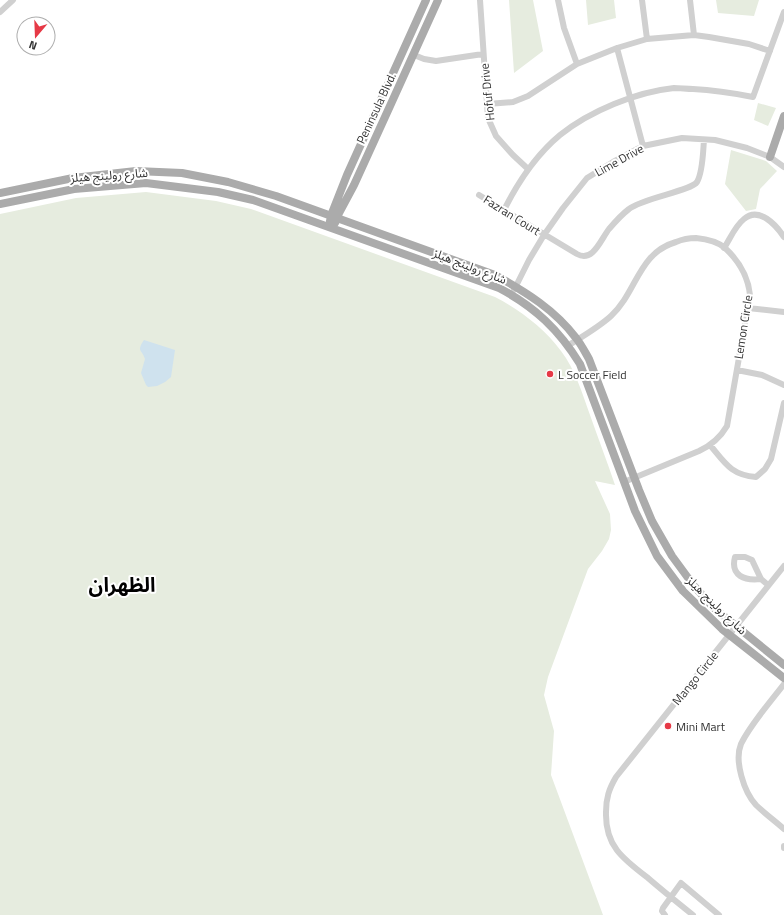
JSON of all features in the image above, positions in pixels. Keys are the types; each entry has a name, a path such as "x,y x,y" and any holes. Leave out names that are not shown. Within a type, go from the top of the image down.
{"main road":[{"name":"Peninsula Blvd.","path":"335,219 340,202 426,0"},
{"name":"Peninsula Blvd.","path":"340,202 354,185 438,0"},
{"path":"770,157 784,116"},
{"name":"شارع رولينج هيلز","path":"0,193 73,178 136,171 182,174 228,182 276,196 335,219 495,276 516,287 547,308 578,339 589,359 652,521 672,556 694,586 714,608 735,627 784,665"},
{"name":"شارع رولينج هيلز","path":"0,204 74,189 146,183 218,192 253,200 499,288 512,295 529,306 554,329 569,345 580,364 635,511 657,556 682,591 729,635 784,678"},
{"path":"319,212 340,202 352,224"},
{"path":"313,222 335,219 338,231"},
{"path":"420,260 424,250"}],"street":[{"path":"0,12 13,0"},
{"name":"Hofuf Drive","path":"480,0 488,118 496,136 528,169"},
{"path":"558,0 564,28 577,64"},
{"path":"642,0 647,39"},
{"path":"690,0 694,35"},
{"path":"504,210 515,188 528,169 560,135 583,120 608,107 630,98 651,92 676,88 709,90 753,98 784,12"},
{"path":"487,104 513,102 528,96 577,64 617,48 647,39 694,35 732,40 770,51"},
{"path":"617,48 643,146"},
{"path":"414,55 424,59 436,61 483,54"},
{"name":"Lime Drive","path":"512,295 529,260 544,235 587,178 643,146 682,138 715,140 747,148 770,157 784,167"},
{"name":"Fazran Court","path":"479,195 581,256 587,256 593,252 600,244 608,230 630,208 662,195 691,186 697,182 702,164 704,140"},
{"path":"724,246 744,218 753,215 763,216 778,228 784,237"},
{"name":"Lemon Circle","path":"569,345 612,316 622,303 650,257 666,244 688,238 706,239 724,246 734,256 744,272 750,295 727,426 722,434 710,445 700,451 624,482"},
{"path":"748,308 784,312"},
{"path":"737,370 762,375 784,385"},
{"path":"710,445 733,471 746,476 756,477 765,469 771,459 784,403"},
{"path":"761,579 751,580 744,578 736,572 733,565 735,558 745,557 752,560 761,579 768,585"},
{"name":"Mango Circle","path":"693,915 630,864 613,844 608,834 606,822 607,795 616,777 784,566"},
{"path":"784,684 740,745 739,762 742,780 748,795 756,805 784,829"},
{"path":"666,915 662,911 682,883 719,915"}],"shaded area":[{"path":"509,0 533,0 543,51 514,73"},
{"path":"586,0 614,0 616,18 588,25"},
{"path":"716,0 759,0 754,16 718,13"},
{"path":"758,103 776,108 768,126 754,120"},
{"path":"731,150 766,161 777,171 760,189 756,209 746,211 725,184"},
{"path":"146,192 216,201 251,209 495,297 531,320 547,335 566,358 581,390 615,485 595,481 610,514 611,530 609,539 588,569 548,677 544,695 554,731 551,775 603,915 0,915 0,214 76,198"}],"water":[{"path":"144,340 175,350 171,377 157,386 148,387 141,373 145,359 140,347"}],"place":[{"name":"L Soccer Field","path":"550,374"},
{"name":"Mini Mart","path":"668,726"}],"district":[{"name":"الظهران","path":"122,584"}]}
